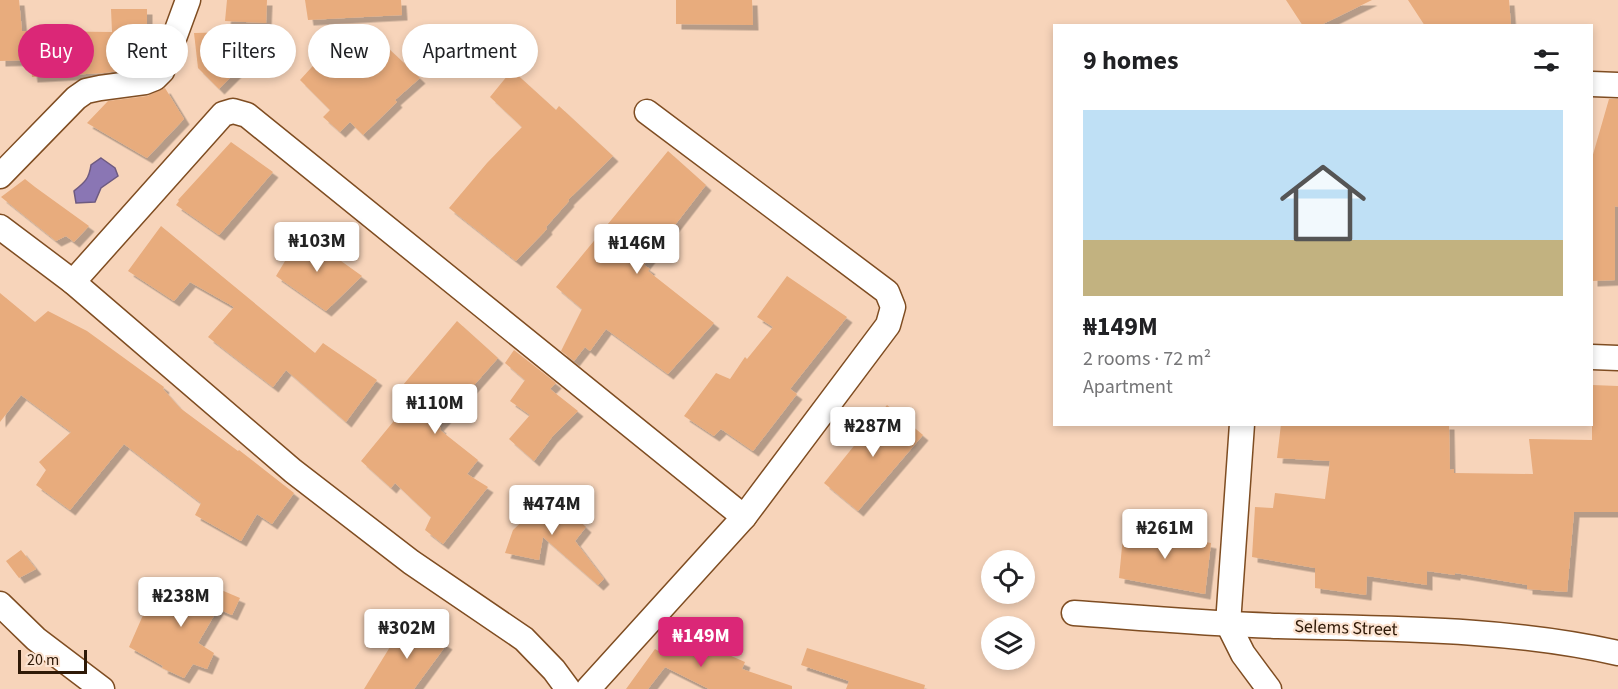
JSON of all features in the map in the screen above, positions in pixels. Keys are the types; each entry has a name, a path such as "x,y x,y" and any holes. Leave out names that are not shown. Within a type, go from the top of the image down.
{"street":[{"path":"0,176 76,98 86,91 145,82 155,78 162,70 188,0"},
{"path":"1593,84 1618,85"},
{"path":"73,282 223,114 233,111 247,115 744,517"},
{"path":"588,689 744,517 888,325 893,308 887,292 647,112"},
{"path":"0,227 73,282 294,471 411,562 524,639 554,670 568,689"},
{"path":"1593,357 1618,358"},
{"path":"1242,426 1228,624 1243,654 1269,689"},
{"path":"0,604 36,639 102,689"},
{"name":"Selems Street","path":"1074,613 1228,624 1500,635 1553,640 1618,653"}],"shaded area":[{"path":"101,158 115,168 118,176 101,188 95,202 76,203 74,191 86,180 91,165"}],"building":[{"path":"0,0 19,0 21,24 18,24 18,60 0,61"},
{"path":"227,0 267,0 266,23 225,21"},
{"path":"305,0 401,0 402,15 308,20"},
{"path":"676,0 752,0 753,25 676,24"},
{"path":"1286,0 1372,0 1323,24 1302,24"},
{"path":"1408,0 1509,0 1511,24 1424,24"},
{"path":"111,9 147,9 147,24 112,24"},
{"path":"94,32 106,32 106,73 94,74"},
{"path":"194,33 200,33 200,70 198,68"},
{"path":"390,50 402,61 402,78 420,78 395,100 397,102 363,135 350,122 340,132 323,117 330,110 300,80 308,71 308,78 390,78"},
{"path":"208,78 230,78 219,89"},
{"path":"505,78 521,78 556,110 559,106 613,156 568,200 546,227 547,229 516,261 449,208 487,163 522,127 490,97"},
{"path":"165,88 184,119 147,158 87,123 108,101 147,96"},
{"path":"1609,99 1618,99 1615,280 1593,281 1593,155"},
{"path":"231,142 273,172 219,235 176,205"},
{"path":"668,151 706,185 644,265 650,269 648,271 714,323 668,374 606,329 590,351 585,347 574,361 561,351 582,309 556,287"},
{"path":"25,179 89,226 74,242 66,236 56,241 1,197"},
{"path":"161,226 315,353 323,343 377,380 346,422 286,370 273,387 208,337 234,307 190,282 174,301 128,271"},
{"path":"302,233 362,276 326,311 276,276"},
{"path":"787,276 847,317 790,389 797,394 753,451 721,429 714,436 684,416 716,373 730,379 745,357 747,359 773,327 757,317"},
{"path":"0,293 35,322 48,311 87,331 164,387 163,389 180,408 294,493 272,524 257,514 241,541 195,515 201,503 124,444 70,510 36,485 46,470 39,462 71,432 21,395 0,422"},
{"path":"457,321 498,358 438,426 478,460 467,474 488,487 443,544 425,530 431,517 395,483 391,488 361,461 416,394 403,385"},
{"path":"514,350 556,383 550,389 578,411 552,437 534,461 509,439 530,415 510,401 525,380 505,363"},
{"path":"1593,385 1618,386 1618,512 1574,512 1567,592 1527,589 1527,585 1455,573 1455,575 1427,571 1427,585 1367,576 1366,595 1315,588 1315,568 1252,557 1255,507 1273,508 1275,493 1325,499 1330,461 1277,458 1281,426 1449,426 1450,470 1454,469 1454,473 1533,474 1529,439 1592,440"},
{"path":"887,405 923,435 858,511 824,483"},
{"path":"550,495 586,527 575,541 604,579 598,585 543,537 539,560 505,553 513,530"},
{"path":"1124,526 1211,543 1205,594 1119,578"},
{"path":"21,550 36,569 19,578 6,561"},
{"path":"193,578 240,598 232,615 218,609 198,643 214,653 207,669 193,664 184,678 162,668 163,666 129,647 151,597 175,608 180,599 183,600"},
{"path":"406,621 447,644 414,689 364,689"},
{"path":"676,632 745,662 742,669 792,686 792,689 709,689 665,667 648,689 626,689 655,649 664,654"},
{"path":"807,648 925,685 924,689 846,689 849,681 801,665"}]}
